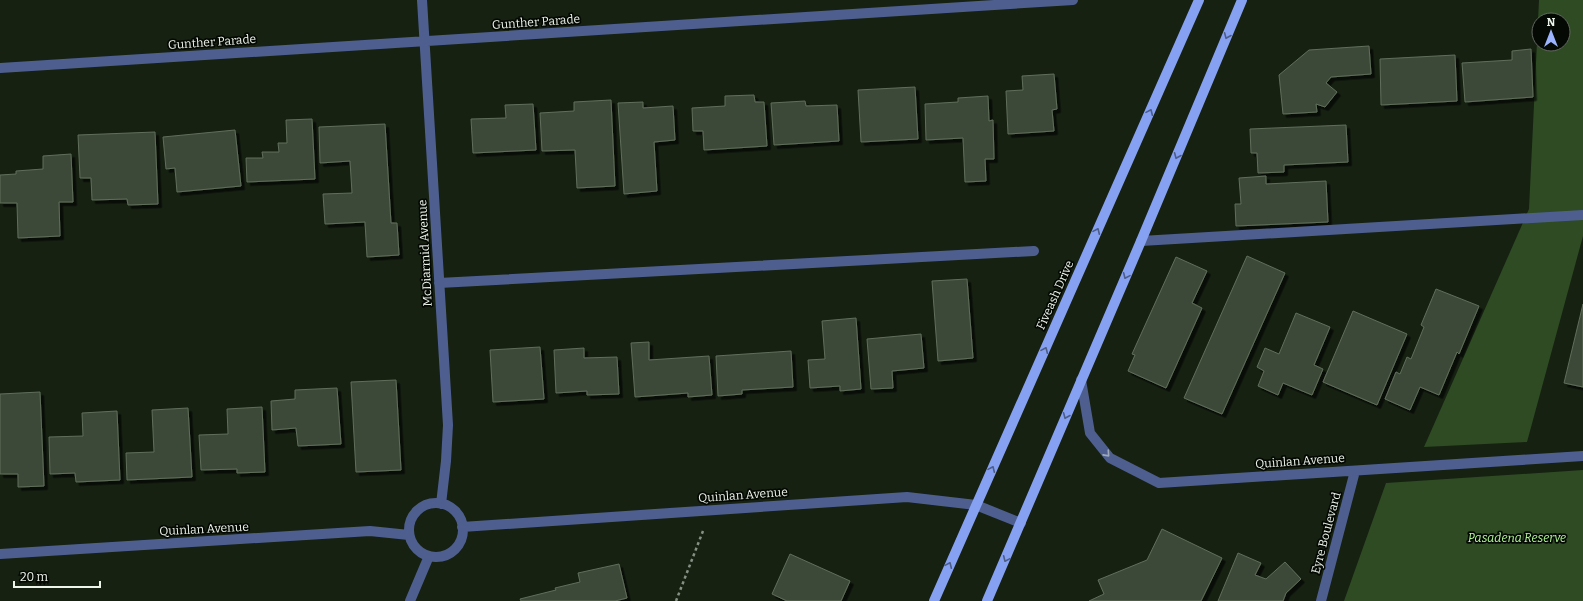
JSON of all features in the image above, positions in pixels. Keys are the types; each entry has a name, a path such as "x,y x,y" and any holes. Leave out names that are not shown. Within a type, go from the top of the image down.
{"main road":[{"name":"Fiveash Drive","path":"934,601 1199,0"},
{"path":"987,601 1242,0"}],"street":[{"name":"McDiarmid Avenue","path":"422,0 448,425 446,461 440,504"},
{"name":"Gunther Parade","path":"0,68 1073,0"},
{"path":"1141,241 1583,215"},
{"path":"439,283 1034,251"},
{"name":"Quinlan Avenue","path":"1081,380 1090,433 1110,458 1159,483 1583,456"},
{"name":"Eyre Boulevard","path":"1321,601 1355,471"},
{"name":"Quinlan Avenue","path":"462,527 907,497 976,505 1021,523"},
{"path":"428,504 440,504 454,510 460,518 462,527 461,540 457,547 447,555 438,558 425,556 417,551 411,542 409,535 410,521 414,513 422,507 428,504"},
{"name":"Quinlan Avenue","path":"0,554 370,532 409,535"},
{"path":"410,601 429,556"}],"path":[{"path":"676,601 712,510"}],"green space":[{"path":"1539,0 1583,0 1583,236 1527,442 1424,447 1529,209 1537,52 1571,52 1571,12 1538,12"},
{"name":"Pasadena Reserve","path":"1583,470 1583,601 1344,601 1386,483"}],"building":[{"path":"1369,46 1371,74 1331,77 1326,83 1337,92 1325,107 1316,104 1317,112 1283,114 1279,75 1309,50"},
{"path":"1531,49 1533,97 1465,102 1462,63 1512,60 1512,51"},
{"path":"1455,55 1457,101 1381,105 1380,59"},
{"path":"1054,74 1057,109 1052,110 1054,131 1008,134 1006,91 1023,90 1022,76"},
{"path":"915,87 918,139 861,142 858,90"},
{"path":"754,95 755,102 764,102 767,146 704,150 703,131 693,131 692,108 725,106 725,96"},
{"path":"988,96 989,121 993,120 994,159 985,159 986,181 965,182 963,138 926,140 925,104 958,102 958,98"},
{"path":"611,100 615,186 577,188 575,150 542,151 540,113 574,111 574,102"},
{"path":"805,101 806,106 837,105 839,141 774,145 771,103"},
{"path":"643,102 643,108 673,106 675,140 654,142 657,191 624,194 618,103"},
{"path":"533,104 536,150 473,153 471,119 506,118 505,105"},
{"path":"312,119 315,179 247,182 246,158 263,158 262,152 279,152 278,143 287,143 286,120"},
{"path":"385,124 391,223 397,223 399,255 367,257 365,222 325,224 323,194 352,193 350,161 320,163 319,127"},
{"path":"1346,125 1348,162 1284,165 1284,172 1258,173 1257,153 1251,153 1250,129"},
{"path":"235,130 241,186 177,192 175,168 166,169 163,137"},
{"path":"155,132 158,204 128,205 127,199 92,200 91,178 80,178 78,135"},
{"path":"71,154 73,202 59,202 60,236 18,238 17,203 0,203 0,175 16,174 16,171 43,169 43,156"},
{"path":"1266,176 1266,184 1326,181 1328,222 1236,226 1235,204 1241,204 1239,178"},
{"path":"1247,256 1285,273 1222,414 1184,398"},
{"path":"1176,257 1207,271 1192,303 1202,308 1166,388 1128,371 1135,355 1132,354"},
{"path":"967,279 973,358 938,361 932,281"},
{"path":"1436,289 1479,306 1459,354 1457,352 1439,395 1420,387 1410,410 1385,399 1396,372 1400,374 1407,357 1411,359 1424,327 1421,325"},
{"path":"1583,304 1583,387 1564,383"},
{"path":"1353,311 1407,334 1377,405 1323,382"},
{"path":"1296,313 1330,327 1314,365 1323,369 1312,395 1283,383 1278,395 1258,386 1264,371 1257,367 1265,348 1279,354"},
{"path":"856,318 861,389 840,391 840,386 810,388 808,360 825,359 822,321"},
{"path":"921,334 924,368 892,371 893,388 871,389 867,339"},
{"path":"649,342 649,360 709,356 712,395 688,397 688,393 635,397 631,343"},
{"path":"540,347 544,399 493,402 490,350"},
{"path":"584,348 584,358 617,357 619,394 587,395 587,391 556,393 554,350"},
{"path":"791,351 793,387 742,390 742,394 718,396 716,356"},
{"path":"396,380 401,470 356,472 351,382"},
{"path":"337,388 341,444 298,446 296,428 272,430 271,401 295,399 295,390"},
{"path":"40,392 44,486 18,487 18,474 0,474 0,394"},
{"path":"262,407 265,472 237,473 237,469 201,470 199,435 228,434 227,409"},
{"path":"188,408 192,477 127,480 126,453 154,452 152,410"},
{"path":"117,411 120,480 76,482 75,473 50,474 49,437 83,436 82,413"},
{"path":"1162,529 1222,558 1201,601 1089,601 1104,594 1098,580 1147,560"},
{"path":"1238,553 1261,563 1255,575 1266,579 1285,562 1301,579 1286,593 1283,601 1218,601"},
{"path":"790,554 850,581 841,601 787,601 772,594"},
{"path":"619,564 627,598 615,601 521,601 520,599 580,582 578,573"}]}
